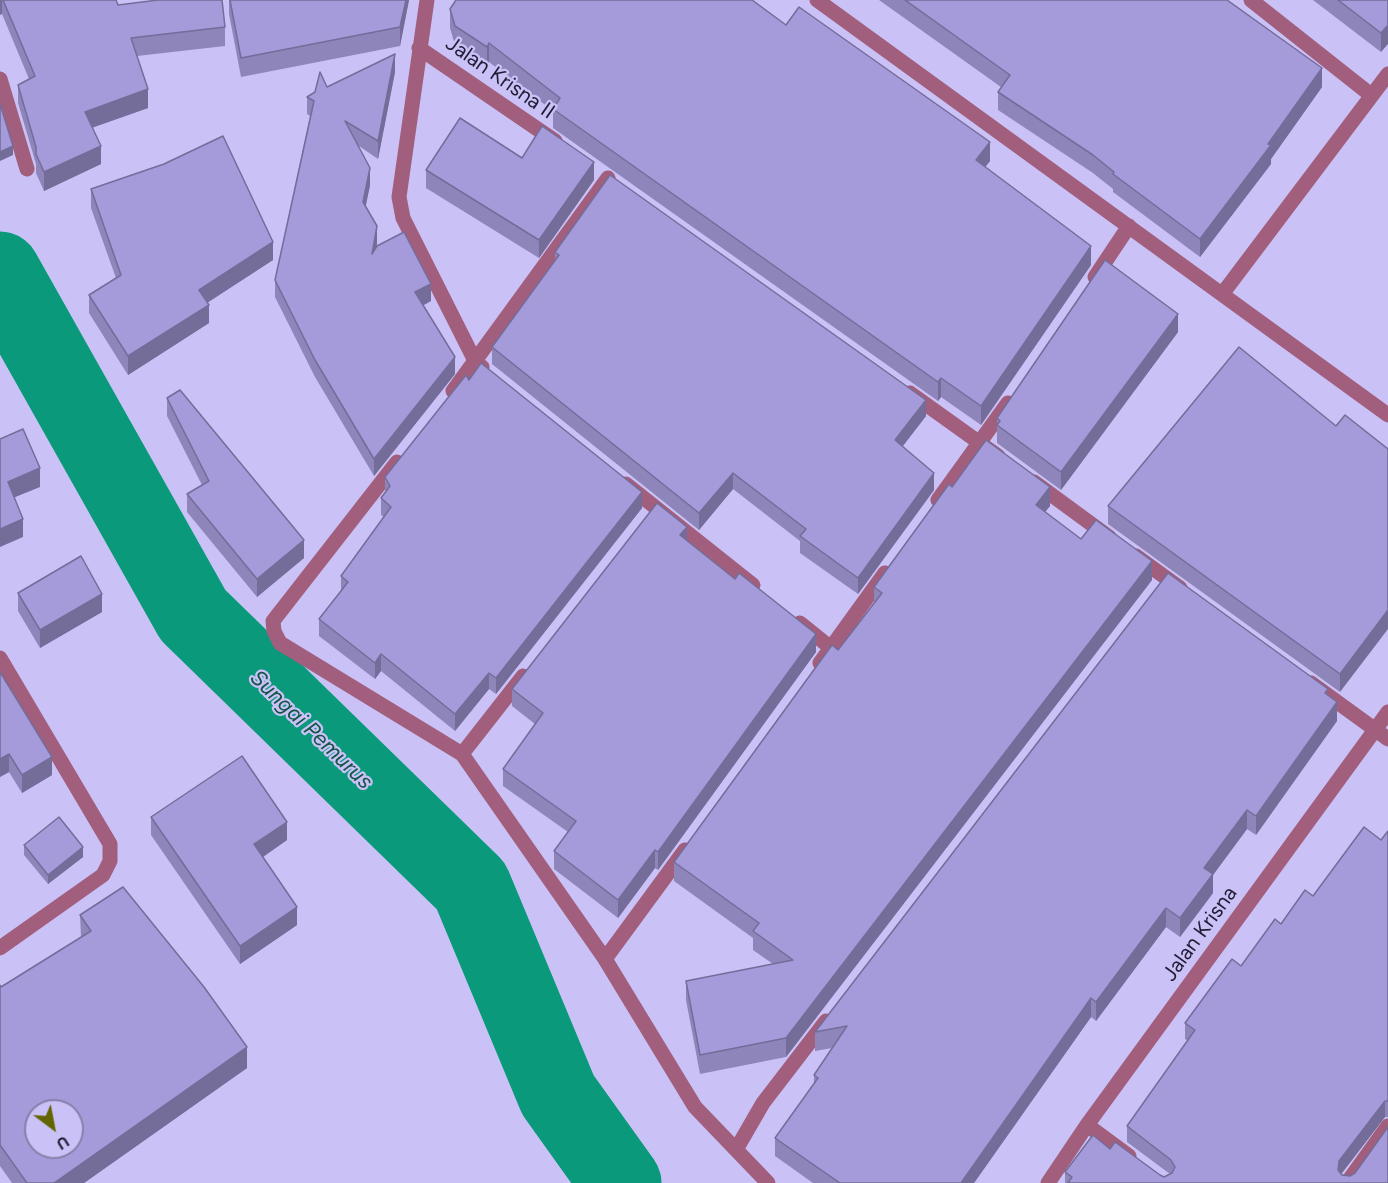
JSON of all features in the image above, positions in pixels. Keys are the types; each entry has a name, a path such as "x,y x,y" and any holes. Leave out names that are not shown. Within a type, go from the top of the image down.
{"street":[{"path":"427,0 399,197 403,218 476,363 494,377"},
{"path":"1251,0 1371,94"},
{"path":"824,2 1388,415"},
{"name":"Jalan Krisna II","path":"419,48 570,152"},
{"path":"1223,293 1388,74"},
{"path":"0,79 27,169"},
{"path":"447,399 476,363 608,178"},
{"path":"1089,285 1130,226"},
{"path":"894,382 1013,467 1162,583 1194,599"},
{"path":"926,518 1014,394"},
{"path":"404,453 273,621 274,631 280,643 293,652 462,754 605,959 695,1107 768,1183"},
{"path":"610,471 652,512 766,596"},
{"path":"811,676 892,564"},
{"path":"785,611 831,648"},
{"path":"0,658 110,844 110,861 103,875 0,948"},
{"path":"462,754 534,663"},
{"path":"1299,674 1382,734"},
{"name":"Jalan Krisna","path":"1048,1183 1087,1125 1382,734 1388,712"},
{"path":"605,959 695,836"},
{"path":"736,1148 763,1103 835,1010"},
{"path":"1087,1125 1139,1164"},
{"path":"1347,1183 1388,1126"}],"building":[{"path":"3,0 116,0 118,5 158,0 222,0 225,27 131,38 148,89 85,112 101,146 44,172 36,154 18,85 35,76"},
{"path":"230,0 406,0 400,27 241,58"},
{"path":"456,0 752,0 786,25 799,7 990,142 976,160 1091,246 981,406 941,378 938,382 553,109 560,98 489,43 487,47 455,26 450,9"},
{"path":"905,0 1227,0 1322,68 1268,144 1271,145 1200,239 1113,174 1114,172 1093,155 998,92 1010,75"},
{"path":"1338,0 1388,0 1388,25 1381,33"},
{"path":"395,54 378,141 345,121 370,168 363,202 377,226 372,254 377,246 404,232 431,284 415,292 455,357 374,459 315,360 275,280 314,101 307,97 315,92 320,72 327,87"},
{"path":"0,104 13,146 0,152"},
{"path":"460,118 522,158 542,126 594,162 539,240 426,170"},
{"path":"223,136 273,242 199,290 209,305 128,356 89,295 121,275 91,189 164,164"},
{"path":"610,175 926,400 895,440 934,473 858,578 800,536 806,529 733,473 699,513 492,347 559,255 555,252"},
{"path":"1105,260 1178,314 1061,472 997,425 1000,421 997,418"},
{"path":"1239,347 1336,426 1345,415 1388,449 1388,610 1340,674 1108,506"},
{"path":"481,363 642,492 496,678 489,673 455,714 381,654 375,663 319,619 348,582 341,576 391,507 381,498 390,486 385,477 466,375 469,380"},
{"path":"180,390 304,540 257,579 187,494 209,481 167,398"},
{"path":"23,429 40,468 8,482 23,519 0,529 0,439"},
{"path":"986,440 1050,487 1036,505 1081,539 1096,520 1152,561 786,1038 700,1055 686,981 793,960 753,931 759,923 674,862 832,645 838,650 882,593 874,587 949,484 952,487"},
{"path":"657,503 687,527 680,535 735,579 739,573 816,634 658,852 655,850 618,900 554,851 576,821 503,769 543,713 512,689"},
{"path":"81,556 102,594 40,630 18,593"},
{"path":"1168,573 1328,689 1325,693 1337,702 1256,816 1247,810 1204,868 1213,874 1180,918 1166,908 1096,1002 1091,998 961,1183 840,1183 775,1138 818,1078 814,1075 847,1026 815,1032"},
{"path":"0,672 52,757 22,775 9,754 0,759"},
{"path":"242,756 287,822 254,844 297,907 240,946 151,817"},
{"path":"59,817 83,847 48,875 24,845"},
{"path":"1364,827 1381,840 1388,831 1388,1101 1385,1101 1339,1161 1338,1170 1342,1175 1350,1176 1355,1173 1388,1127 1388,1183 1068,1183 1072,1177 1065,1172 1093,1135 1110,1149 1115,1142 1164,1177 1172,1173 1175,1167 1171,1160 1127,1126 1195,1030 1185,1023 1232,959 1241,966 1275,919 1281,924 1305,890 1313,896"},
{"path":"123,887 204,987 247,1047 54,1183 27,1183 0,1145 0,985 1,987 91,931 80,915"}],"waterway":[{"name":"Sungai Pemurus","path":"0,272 193,615 471,886 558,1095 621,1183"}]}
